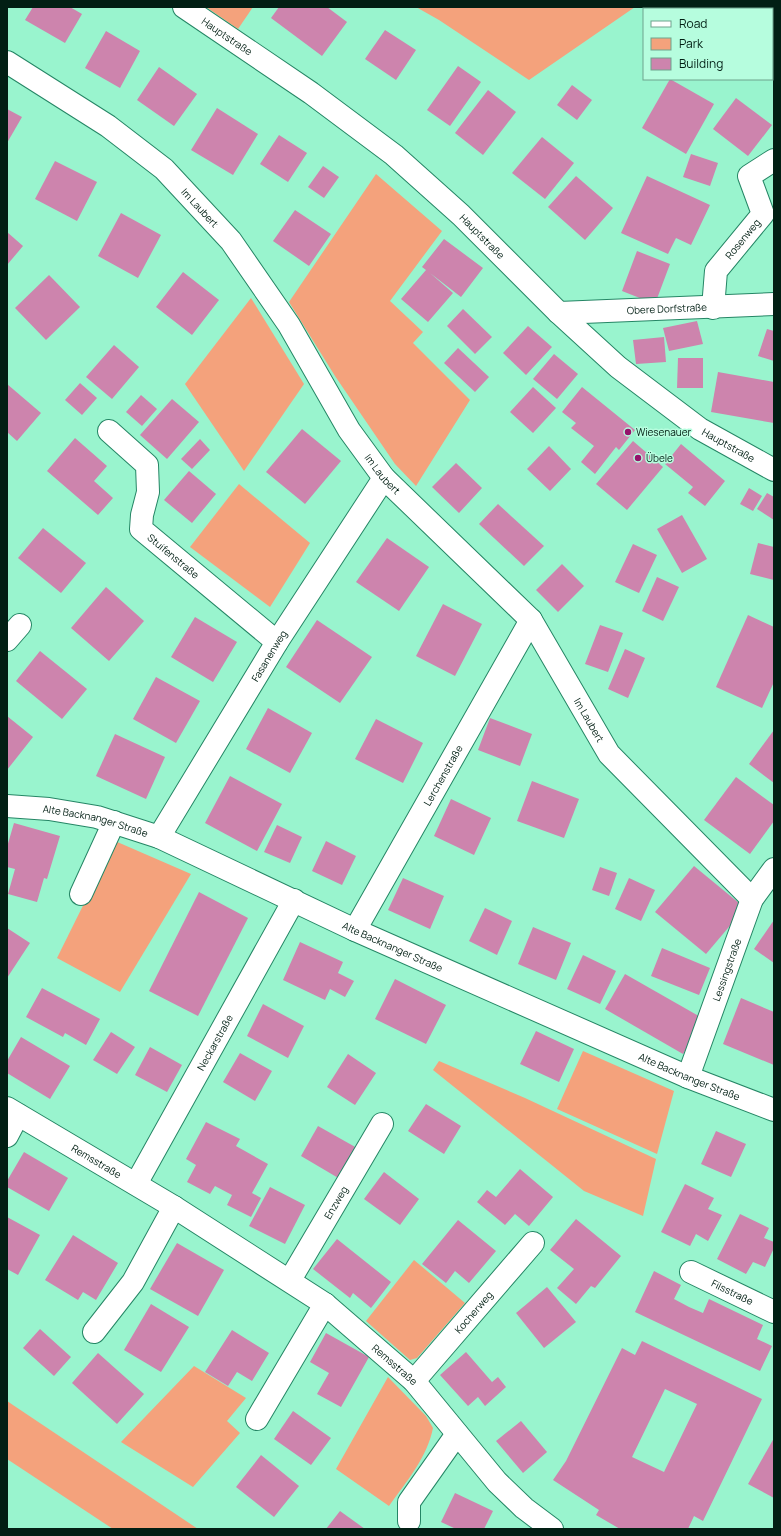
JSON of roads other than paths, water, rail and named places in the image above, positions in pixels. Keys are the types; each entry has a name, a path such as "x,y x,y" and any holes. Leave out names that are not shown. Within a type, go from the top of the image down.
{"street":[{"name":"Hauptstraße","path":"184,7 311,93 394,155 461,215 559,313 618,367 700,429 774,470"},
{"name":"Im Laubert","path":"7,62 108,126 164,170 231,241 289,325 349,430 384,478 531,620 609,754 766,886"},
{"name":"Rosenweg","path":"713,308 716,271 763,214 749,176 774,160"},
{"name":"Obere Dorfstraße","path":"559,313 713,308 774,304"},
{"name":"Stuifenstraße","path":"109,431 147,466 148,492 142,515 141,529 278,642"},
{"name":"Fasanenweg","path":"158,838 278,642 384,478"},
{"name":"Lerchenstraße","path":"355,930 531,620"},
{"name":"Alte Backnanger Straße","path":"7,806 49,809 98,817 158,838 294,900 355,930 688,1076 774,1110"},
{"path":"82,894 114,822"},
{"name":"Lessingstraße","path":"688,1076 766,886"},
{"name":"Neckarstraße","path":"136,1184 294,900"},
{"name":"Remsstraße","path":"7,1136 13,1112 174,1207 290,1280 324,1304 414,1381 456,1434 497,1482 524,1508 552,1529"},
{"name":"Enzweg","path":"290,1280 382,1124"},
{"path":"94,1332 133,1282 174,1207"},
{"name":"Kocherweg","path":"414,1381 533,1243"},
{"name":"Filsstraße","path":"691,1272 774,1312"},
{"path":"257,1419 324,1304"},
{"path":"409,1521 408,1502 456,1434"}],"place":[{"name":"Wiesenauer","path":"628,432"},
{"name":"Übele","path":"638,458"}]}
